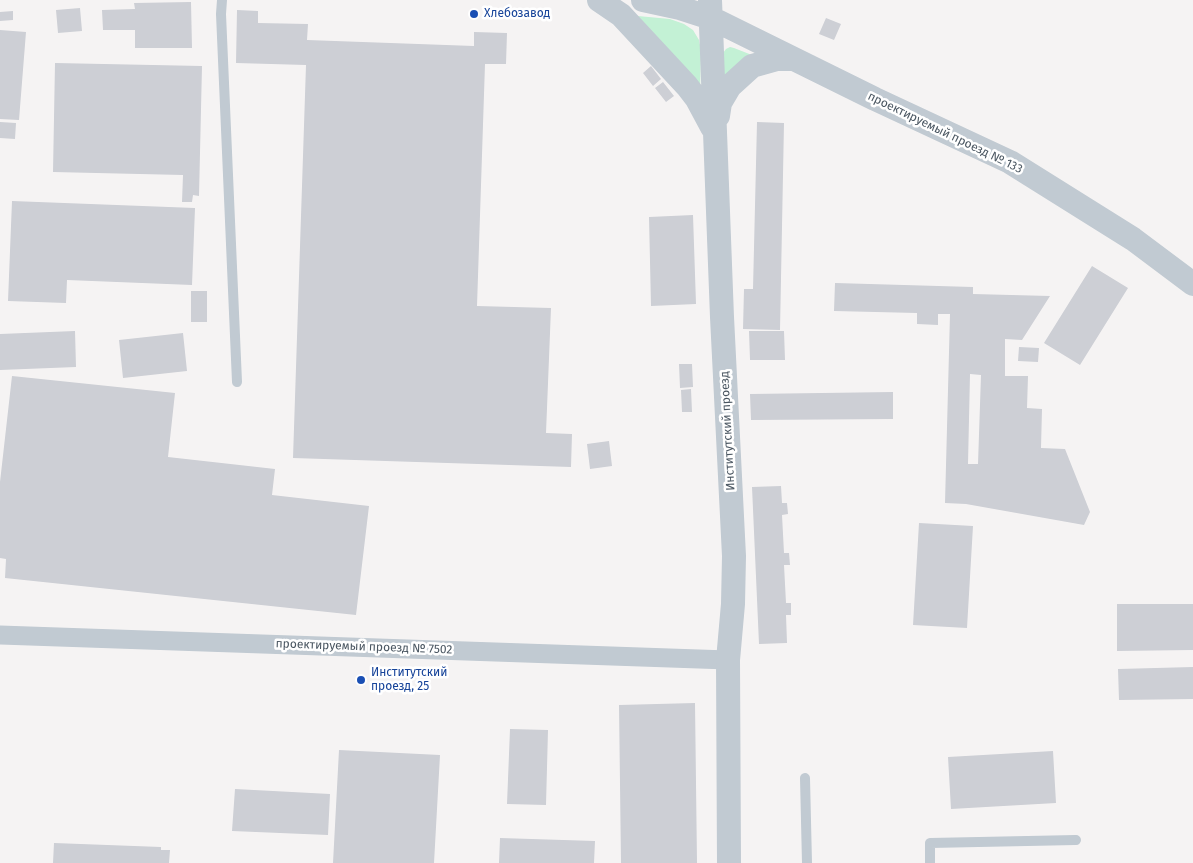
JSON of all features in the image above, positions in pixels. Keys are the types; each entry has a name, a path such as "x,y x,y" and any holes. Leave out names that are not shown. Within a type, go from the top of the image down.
{"street":[{"path":"599,0 621,16 687,86 703,109 715,135"},
{"name":"проектируемый проезд № 133","path":"643,0 680,8 710,9 795,59 875,99 1010,162 1133,238 1193,284"},
{"name":"Институтский проезд","path":"710,9 722,317 734,556 733,604 728,660 729,863"},
{"path":"715,135 720,104 730,86 752,66 777,59 795,59"},
{"name":"проектируемый проезд № 7502","path":"0,635 728,660"}],"lane":[{"path":"222,0 221,14 236,382"},
{"path":"805,778 807,863"},
{"path":"930,863 930,844 1076,840"}],"green space":[{"path":"638,16 670,19 684,24 693,30 699,40 701,50 700,91"},
{"path":"730,47 757,57 722,82 723,53"}],"building":[{"path":"191,2 192,48 135,48 135,30 103,30 102,10 135,9 134,3"},
{"path":"80,8 82,31 58,33 56,10"},
{"path":"237,10 258,11 258,23 308,24 307,40 474,46 474,32 507,33 506,64 485,64 477,306 551,308 546,433 572,434 571,467 293,458 306,65 236,63"},
{"path":"13,11 13,20 0,21 0,12"},
{"path":"826,18 841,24 834,40 819,34"},
{"path":"0,30 26,32 19,120 0,119"},
{"path":"55,63 202,66 199,196 193,195 192,202 182,202 183,175 53,172"},
{"path":"651,66 661,79 653,86 643,73"},
{"path":"663,82 674,96 666,102 655,88"},
{"path":"0,122 16,123 15,139 0,138"},
{"path":"757,122 784,123 780,330 743,329 744,289 753,289"},
{"path":"12,201 195,208 192,285 67,280 66,303 8,301"},
{"path":"693,215 696,304 651,306 649,217"},
{"path":"1092,266 1128,288 1080,365 1044,343"},
{"path":"835,283 973,287 973,294 1050,296 1022,340 1005,339 1005,376 1028,376 1027,408 1042,409 1041,448 1065,449 1090,512 1084,525 966,504 945,503 950,314 938,314 938,325 917,324 917,313 834,311","holes":["970,374 981,375 978,464 968,464"]},
{"path":"191,291 207,291 207,322 191,322"},
{"path":"75,331 76,367 0,370 0,334"},
{"path":"749,331 784,331 785,360 750,360"},
{"path":"183,333 187,371 123,378 119,340"},
{"path":"1019,347 1039,348 1038,362 1018,361"},
{"path":"679,364 692,364 693,387 680,388"},
{"path":"12,376 175,393 168,457 275,469 272,495 369,506 356,615 5,578 6,559 0,558 0,482"},
{"path":"691,389 692,412 682,412 681,390"},
{"path":"893,392 893,419 751,420 750,394"},
{"path":"609,441 612,466 590,469 587,444"},
{"path":"781,486 782,503 787,503 788,514 782,515 784,553 789,553 790,565 784,565 786,603 791,603 791,615 786,615 787,643 759,644 752,487"},
{"path":"919,523 973,526 967,628 913,625"},
{"path":"1117,604 1193,604 1193,650 1117,651"},
{"path":"1193,667 1193,699 1119,700 1118,669"},
{"path":"695,703 697,863 621,863 619,705"},
{"path":"510,729 548,730 546,805 507,804"},
{"path":"339,750 440,755 434,863 333,863"},
{"path":"1053,751 1056,803 951,809 948,757"},
{"path":"235,789 330,794 328,835 232,831"},
{"path":"500,838 595,841 594,863 499,863"},
{"path":"54,843 161,847 161,850 170,850 169,863 53,863"}],"place":[{"name":"Хлебозавод","path":"474,14"},
{"name":"Институтский проезд, 25","path":"361,680"}]}
